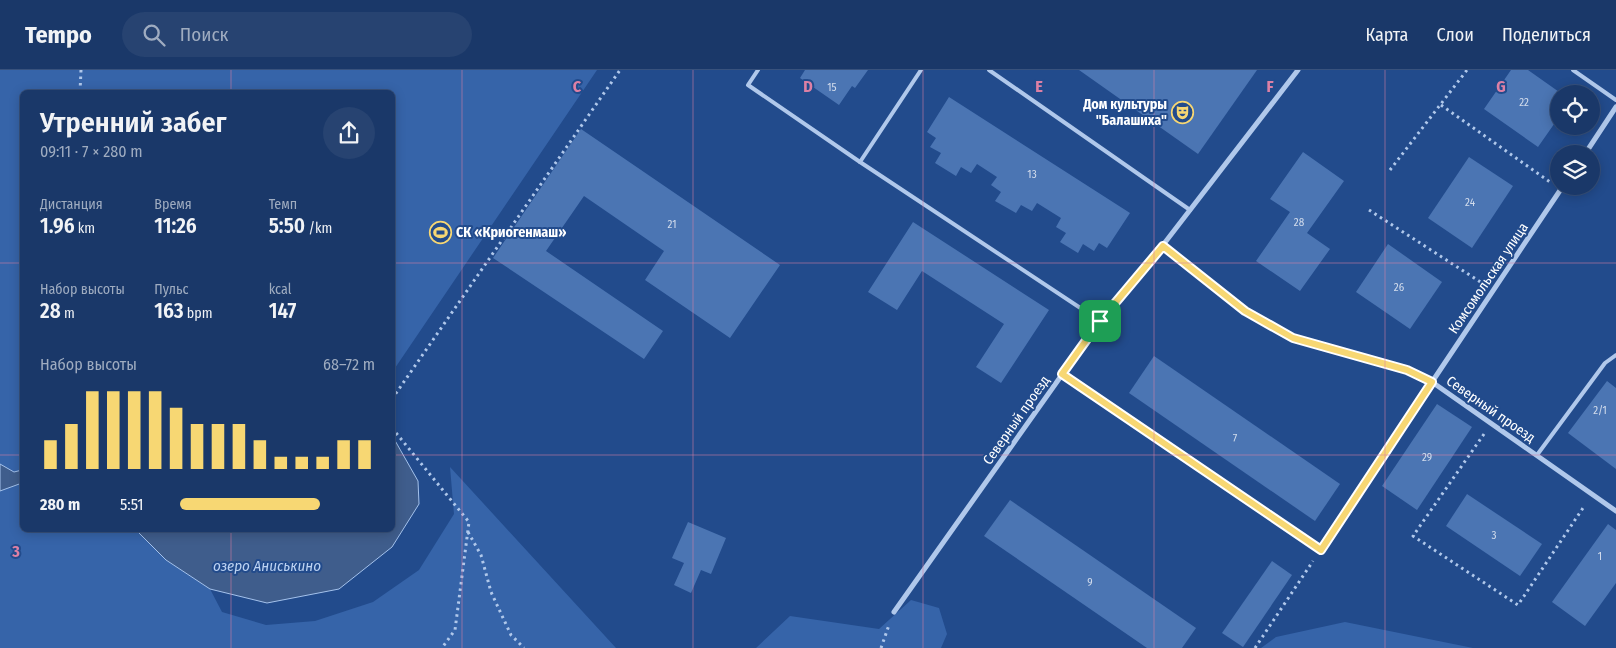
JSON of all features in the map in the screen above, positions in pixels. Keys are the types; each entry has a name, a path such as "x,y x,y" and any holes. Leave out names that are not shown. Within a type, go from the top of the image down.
{"street":[{"name":"Северный проезд","path":"894,612 1100,321 1163,246 1298,70"},
{"path":"1591,145 1616,107"},
{"name":"Комсомольская улица","path":"1432,382 1557,195"},
{"name":"Северный проезд","path":"1163,246 1245,311 1293,338 1407,370 1432,382 1616,511"}],"lane":[{"path":"758,70 748,84 860,162 1100,321"},
{"path":"860,162 921,70"},
{"path":"989,70 1190,210"},
{"path":"1573,70 1616,100"},
{"path":"1537,455 1605,363 1616,355"},
{"path":"1062,374 1321,550"}],"path":[{"path":"80,90 81,70"},
{"path":"395,395 620,70"},
{"path":"1390,170 1466,70"},
{"path":"1441,105 1550,180"},
{"path":"1369,210 1493,291"},
{"path":"1255,648 1432,382"},
{"path":"1492,423 1412,536 1518,605 1593,494"},
{"path":"395,432 469,522 455,630 442,648"},
{"path":"468,532 481,555 491,592 511,635 524,648"},
{"path":"881,648 894,612"}],"shaded area":[{"name":"СК «Криогенмаш»","path":"0,70 597,70 395,368 395,90 20,90 20,470 14,472 0,464"},
{"path":"450,467 616,648 0,648 0,491 20,484 20,532 138,532 166,560 210,589 222,612 266,625 315,621 373,602 419,570 454,514"},
{"path":"911,600 939,608 947,634 941,648 756,648 790,616 879,629"},
{"path":"1345,622 1473,648 1261,648 1276,637"}],"water":[{"name":"озеро Аниськино","path":"395,441 418,481 419,504 392,547 339,589 267,603 210,589 166,560 138,532 395,532"},
{"path":"0,464 14,472 20,470 20,484 0,491"}],"building":[{"path":"805,70 868,70 855,88 852,86 839,105 800,78"},
{"name":"Дом культуры \"Балашиха\"","path":"1079,70 1257,70 1198,154"},
{"path":"1511,70 1528,70 1550,86 1550,130 1538,147 1484,109"},
{"path":"949,97 1130,213 1107,248 1099,243 1094,251 1083,244 1078,253 1060,242 1066,233 1056,227 1061,218 1037,203 1032,211 1021,205 1016,213 995,201 1001,192 991,185 997,177 977,164 971,173 961,167 956,176 935,163 941,153 930,147 936,138 927,132"},
{"path":"581,129 780,265 730,338 645,280 664,251 584,196 546,251 663,331 644,359 493,258"},
{"path":"1303,152 1344,181 1307,233 1330,249 1300,291 1256,261 1290,212 1270,199"},
{"path":"1469,157 1513,186 1472,248 1428,218"},
{"path":"913,222 1049,310 1001,383 976,367 1004,324 922,271 897,310 868,292"},
{"path":"1388,244 1442,282 1410,329 1356,292"},
{"path":"1154,356 1340,484 1315,521 1129,393"},
{"path":"1607,381 1616,388 1616,469 1568,433"},
{"path":"1437,404 1472,427 1417,510 1382,486"},
{"path":"1467,494 1542,544 1520,576 1446,526"},
{"path":"1010,500 1196,628 1182,648 1147,648 984,536"},
{"path":"688,522 726,538 711,574 701,570 691,593 674,585 684,563 672,558"},
{"path":"1608,524 1616,530 1616,583 1585,626 1552,602"},
{"path":"1272,561 1292,575 1243,647 1222,633"}],"place":[{"name":"Дом культуры \"Балашиха\"","path":"1183,112"},
{"name":"СК «Криогенмаш»","path":"440,232"}],"route":[{"path":"1163,246 1245,311 1293,338 1407,370 1432,382 1321,550 1062,374 1100,321 1163,246"}]}
